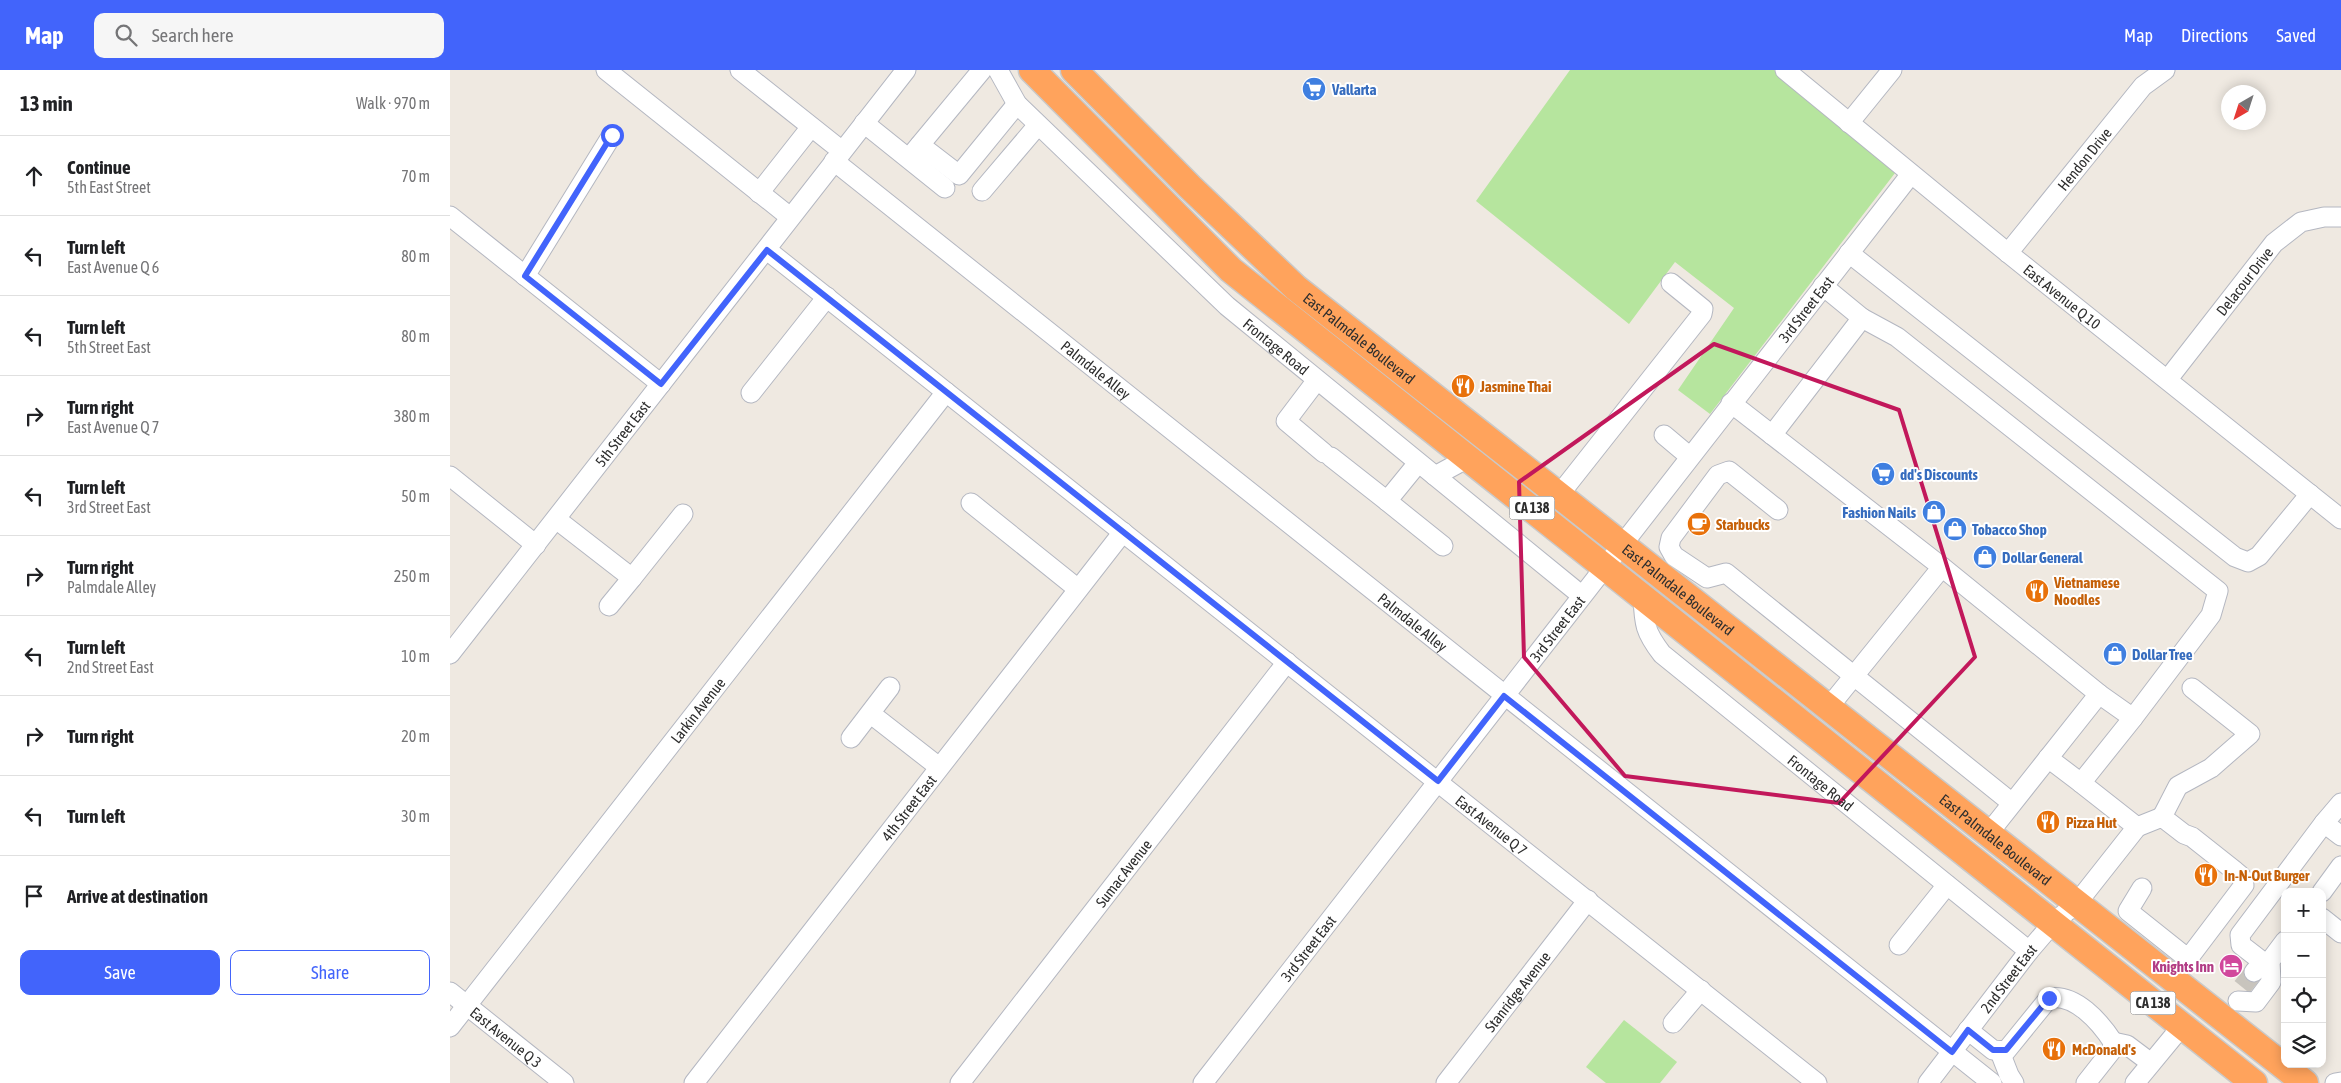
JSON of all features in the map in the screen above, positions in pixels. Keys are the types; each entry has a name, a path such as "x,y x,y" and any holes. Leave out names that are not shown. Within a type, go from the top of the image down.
{"highway":[{"name":"East Palmdale Boulevard","path":"1032,70 1232,270 2254,1083"},
{"name":"East Palmdale Boulevard","path":"1074,70 1190,188 1296,288 1988,834 2077,903 2248,984 2305,1083"}],"street":[{"path":"606,70 790,217"},
{"name":"Palmdale Alley","path":"740,70 812,127 838,156 1504,696 1992,1083"},
{"name":"5th Street East","path":"450,654 906,70"},
{"path":"914,152 982,70"},
{"name":"Frontage Road","path":"998,70 1017,104 1227,306 1581,595"},
{"name":"East Avenue Q 10","path":"1784,70 2008,253 2341,519"},
{"path":"1849,123 1892,70"},
{"name":"Hendon Drive","path":"2008,253 2142,86 2165,70"},
{"path":"864,123 959,175 1017,104"},
{"path":"982,192 1038,125"},
{"path":"759,192 812,127"},
{"path":"525,276 612,135"},
{"path":"914,152 945,188"},
{"name":"3rd Street East","path":"1202,1083 1620,544 1911,174"},
{"path":"450,216 661,384"},
{"name":"Delacour Drive","path":"2168,379 2274,243 2301,222 2324,217 2341,217"},
{"name":"East Avenue Q 7","path":"767,250 1817,1083"},
{"path":"1849,253 2235,557 2248,562 2259,556 2310,494"},
{"path":"1559,495 1702,314 1703,309 1671,283"},
{"path":"1823,286 1862,318 1897,337 2218,591 2211,615 2081,784"},
{"path":"751,393 827,297"},
{"path":"1772,435 1862,318"},
{"path":"1317,380 1280,416 1443,546"},
{"name":"Larkin Avenue","path":"450,1027 946,392"},
{"path":"1731,403 2133,718"},
{"path":"1664,435 1689,456"},
{"path":"1435,476 1468,458"},
{"path":"1387,501 1418,463"},
{"path":"1778,510 1729,470 1718,475 1670,538 1669,547 1674,556 1707,578 1726,573 2012,803"},
{"path":"450,476 536,545"},
{"path":"971,503 1078,589"},
{"path":"609,606 683,514"},
{"path":"556,519 632,578"},
{"name":"4th Street East","path":"694,1083 938,767 1124,532"},
{"path":"1828,708 1942,567"},
{"name":"Frontage Road","path":"1643,597 1644,625 1649,638 1662,654 2029,951"},
{"name":"Sumac Avenue","path":"960,1083 1287,662"},
{"path":"851,738 890,687"},
{"path":"2048,758 2137,828 2162,817 2178,786 2211,768 2250,734 2192,688"},
{"path":"1988,834 2100,694"},
{"path":"871,714 938,767"},
{"path":"2248,984 2240,935 2341,803"},
{"path":"2142,888 2128,911 2182,954 2191,955 2244,885 2241,876 2235,871 2192,837 2184,834 2162,817"},
{"path":"2324,823 2341,836"},
{"name":"2nd Street East","path":"1928,1083 2029,951 2053,923 2077,903 2137,828"},
{"path":"2325,888 2341,866"},
{"path":"1899,945 1947,885"},
{"name":"Stanridge Avenue","path":"1446,1083 1588,900"},
{"path":"2326,921 2341,933"},
{"path":"2248,984 2281,947"},
{"path":"1673,1023 1700,990"},
{"name":"East Avenue Q 3","path":"450,992 564,1083"},
{"path":"1968,1030 1993,1050 2000,1052 2006,1050 2049,998 2059,996 2067,998 2090,1016 2113,1042 2127,1045 2151,1063"},
{"path":"2134,1083 2182,1026"},
{"path":"2086,1083 2112,1050 2113,1042"},
{"path":"2000,1052 2014,1083"},
{"path":"2335,1083 2341,1082"}],"highlighted area":[{"path":"1714,344 1899,410 1975,657 1839,803 1625,776 1524,657 1519,482"}],"green space":[{"path":"1570,70 1774,70 1895,173 1710,414 1678,390 1734,308 1675,262 1629,324 1476,201"},
{"path":"1624,1020 1677,1062 1660,1083 1606,1083 1586,1067"}],"tunnel":[{"path":"2242,987 2254,972"}],"place":[{"name":"Vallarta","path":"1314,89"},
{"name":"Jasmine Thai","path":"1463,386"},
{"name":"dd's Discounts","path":"1883,474"},
{"name":"Fashion Nails","path":"1934,512"},
{"name":"Starbucks","path":"1699,524"},
{"name":"Tobacco Shop","path":"1955,529"},
{"name":"Dollar General","path":"1985,557"},
{"name":"Vietnamese Noodles","path":"2037,591"},
{"name":"Dollar Tree","path":"2115,654"},
{"name":"Pizza Hut","path":"2048,822"},
{"name":"In-N-Out Burger","path":"2206,875"},
{"name":"Knights Inn","path":"2231,966"},
{"name":"McDonald's","path":"2054,1049"}],"route":[{"path":"612,135 525,276 661,384 767,250 1438,781 1504,696 1952,1052 1968,1030 1993,1050 2000,1052 2006,1050 2049,998"}]}
